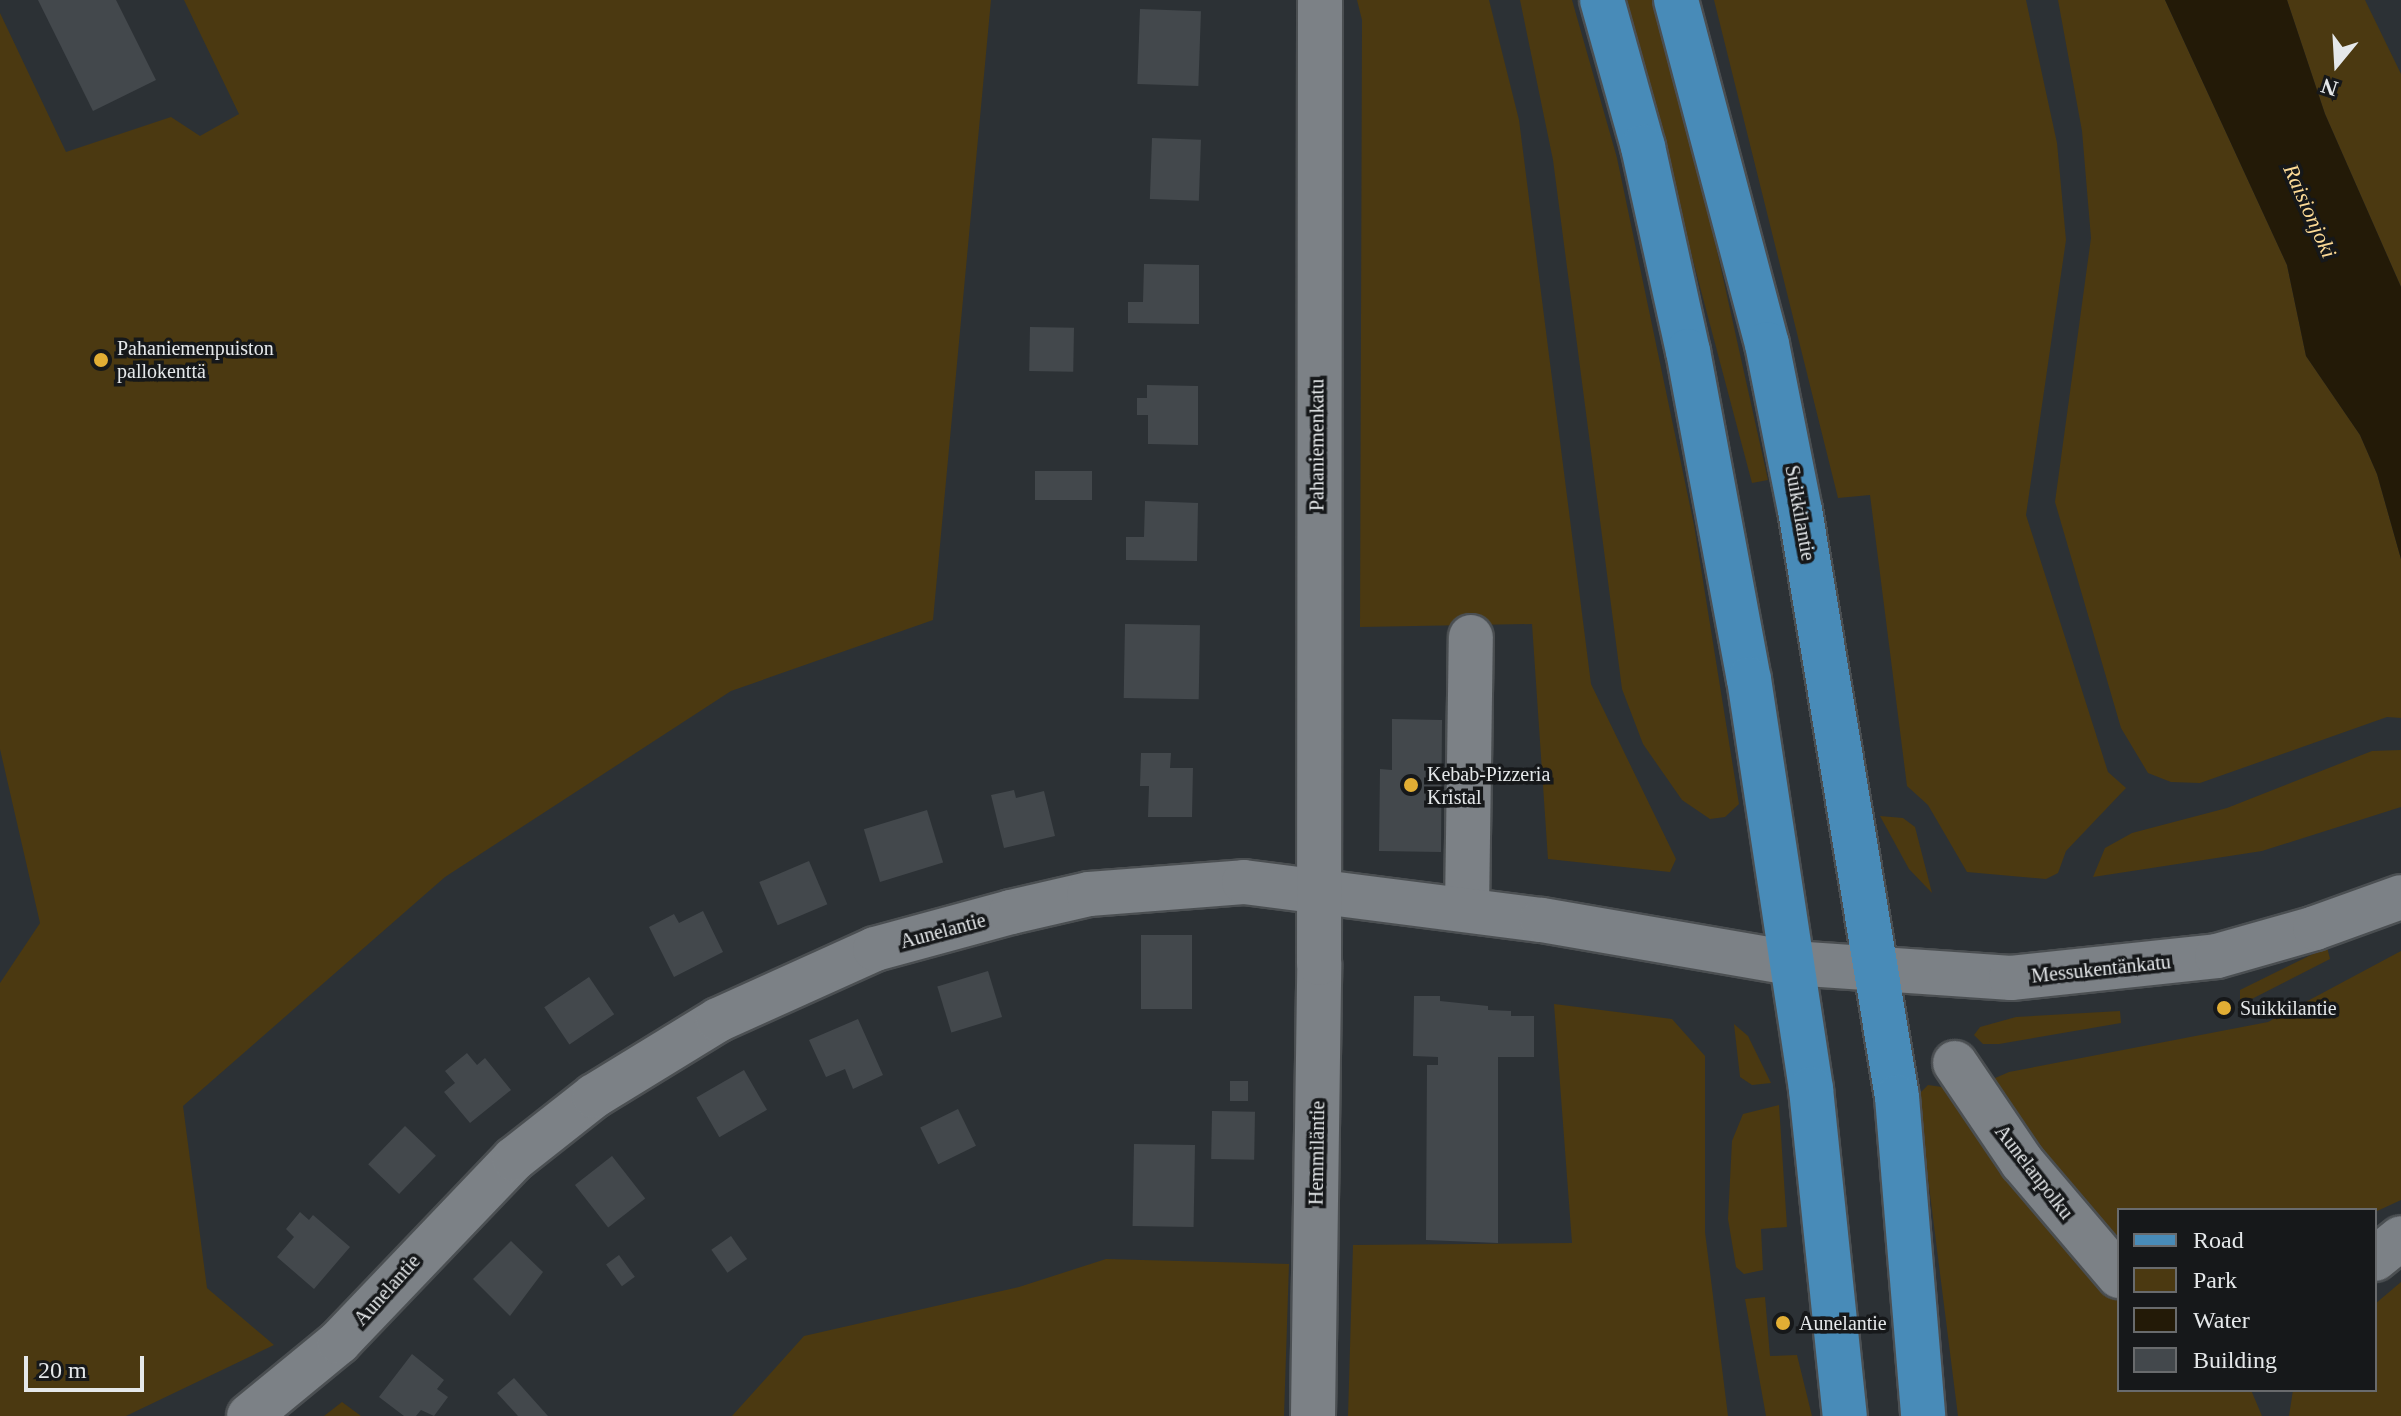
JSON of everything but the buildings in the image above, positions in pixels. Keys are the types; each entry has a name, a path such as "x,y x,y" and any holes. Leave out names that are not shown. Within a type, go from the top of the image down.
{"main road":[{"path":"1602,0 1643,147 1715,485 1811,1089 1845,1416"},
{"name":"Suikkilantie","path":"1676,0 1767,344 1800,510 1876,970 1906,1182 1923,1416"}],"street":[{"name":"Pahaniemenkatu","path":"1319,890 1320,0"},
{"path":"1467,910 1471,637"},
{"name":"Aunelantie","path":"249,1416 339,1342 514,1159 594,1096 718,1020 875,949 1089,894 1244,882 1467,910 1792,963"},
{"name":"Hemmiläntie","path":"1313,1416 1319,890"},
{"name":"Messukentänkatu","path":"1792,963 2011,978 2197,959 2261,945 2391,901"},
{"name":"Aunelanpolku","path":"1955,1063 2022,1162 2117,1274"},
{"path":"2377,1257 2401,1238"}],"green space":[{"path":"184,0 991,0 933,620 731,691 445,877 183,1106 207,1288 274,1345 126,1416 0,1416 0,983 40,923 0,749 0,13 66,152 171,117 200,136 239,114"},
{"path":"1357,0 1489,0 1519,120 1591,684 1676,859 1670,872 1548,859 1532,624 1360,627 1362,20"},
{"path":"1520,0 1572,0 1617,158 1694,525 1739,804 1725,817 1710,819 1682,800 1643,744 1622,689 1553,160"},
{"path":"1624,0 1653,0 1683,98 1768,480 1752,483"},
{"path":"1714,0 2026,0 2057,143 2066,240 2026,515 2108,772 2126,788 2066,851 2058,873 2046,879 1967,872 1928,805 1907,786 1870,495 1838,498"},
{"path":"2058,0 2165,0 2287,265 2306,356 2360,435 2377,474 2401,559 2401,718 2387,717 2200,783 2171,782 2148,773 2121,728 2055,502 2091,238 2082,131"},
{"path":"2287,0 2365,0 2401,74 2401,287 2325,114"},
{"path":"2401,750 2401,807 2262,851 2093,877 2105,848 2132,833 2227,808 2372,751"},
{"path":"1880,816 1903,818 1915,827 1932,893 1909,869"},
{"path":"2327,947 2330,959 2240,1005 2240,990"},
{"path":"2401,951 2401,1200 2377,1211 2377,1208 2117,1208 2117,1252 1986,1082 2009,1072 2268,1022"},
{"path":"1554,1004 1672,1019 1705,1056 1705,1232 1728,1416 1348,1416 1353,1245 1572,1243"},
{"path":"2120,1011 2121,1023 1999,1044 1983,1044 1974,1035 1980,1027 2016,1017"},
{"path":"1734,1024 1748,1036 1771,1083 1752,1085 1740,1077"},
{"path":"1928,1085 1949,1088 2117,1286 2117,1392 2252,1392 2262,1416 1958,1416 1919,1094"},
{"path":"1779,1105 1787,1227 1761,1229 1763,1270 1744,1274 1736,1267 1728,1219 1732,1141 1743,1114"},
{"path":"1106,1259 1289,1264 1284,1416 732,1416 804,1336 1019,1287"},
{"path":"2401,1282 2401,1416 2289,1416 2293,1392 2377,1392 2377,1302"},
{"path":"1765,1297 1770,1356 1797,1355 1812,1416 1766,1416 1745,1299"},
{"path":"342,1402 361,1416 324,1416"}],"water":[{"name":"Raisionjoki","path":"2165,0 2287,0 2325,114 2401,287 2401,559 2377,474 2360,435 2306,356 2287,265"}],"place":[{"name":"Pahaniemenpuiston pallokenttä","path":"101,360"},
{"name":"Kebab-Pizzeria Kristal","path":"1411,785"},
{"name":"Suikkilantie","path":"2224,1008"},
{"name":"Aunelantie","path":"1783,1323"}]}
